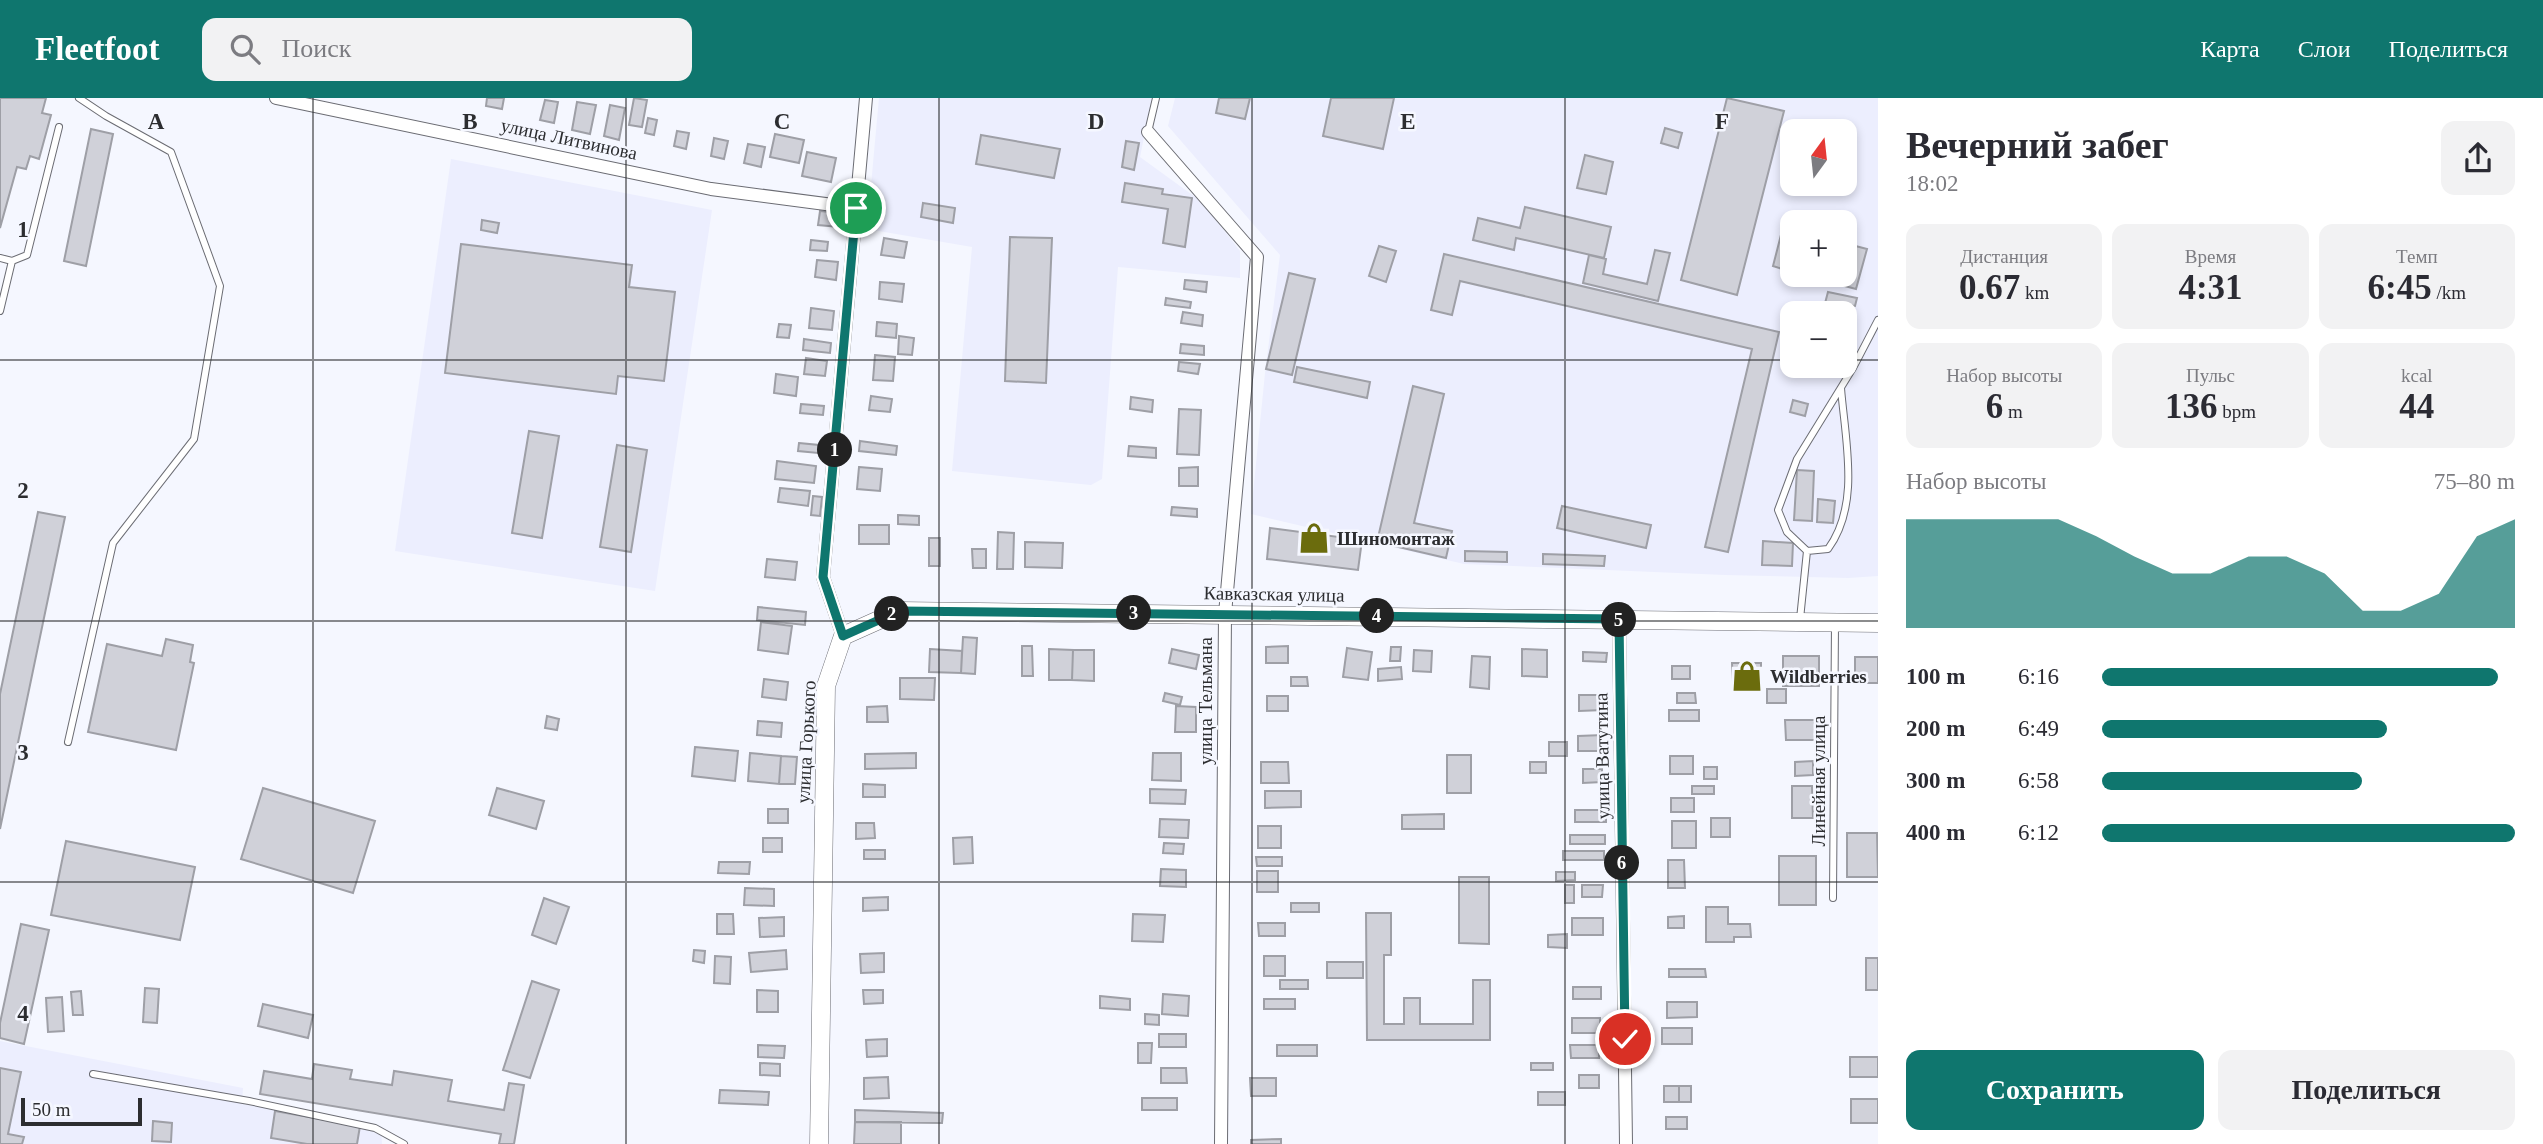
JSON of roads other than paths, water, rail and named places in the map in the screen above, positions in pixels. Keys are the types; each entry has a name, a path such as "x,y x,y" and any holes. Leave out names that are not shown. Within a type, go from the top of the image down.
{"main road":[{"name":"Кавказская улица","path":"843,636 899,611 1878,623"},
{"name":"улица Горького","path":"819,1144 826,686 843,636"}],"street":[{"name":"улица Литвинова","path":"276,98 711,189 856,208"},
{"path":"843,636 823,577 866,98"},
{"name":"улица Тельмана","path":"1149,132 1257,257 1225,614 1221,1144"},
{"name":"улица Ватутина","path":"1619,619 1626,1144"}],"lane":[{"path":"68,742 113,543 194,439 220,286 171,152 79,98"},
{"path":"1149,132 1156,98"},
{"path":"0,258 12,261 27,255 60,127"},
{"path":"0,311 12,261"},
{"path":"1841,387 1847,467 1846,512 1837,537 1828,549 1807,551 1787,532 1778,510 1797,459 1878,320"},
{"path":"1799,622 1807,551"},
{"name":"Линейная улица","path":"1833,898 1835,623"},
{"path":"93,1074 250,1101 375,1128 404,1144"}],"place":[{"name":"Шиномонтаж","path":"1314,538"},
{"name":"Wildberries","path":"1747,676"}]}
